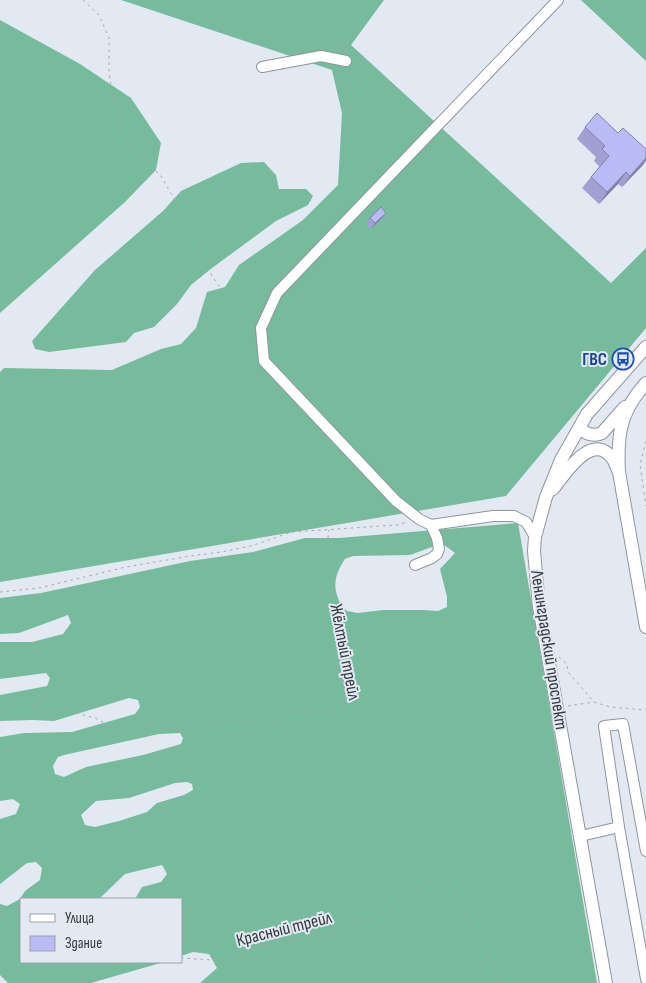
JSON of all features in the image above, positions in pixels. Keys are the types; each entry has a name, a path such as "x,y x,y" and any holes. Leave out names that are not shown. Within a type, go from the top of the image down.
{"main road":[{"name":"Ленинградский проспект","path":"606,983 539,607 534,537 546,497 561,460 587,414 646,347"},
{"path":"579,428 590,435 598,435 646,383"},
{"path":"636,394 624,416 619,434 619,472 642,575 646,627"},
{"path":"546,497 580,456 590,450 597,449 606,452 619,472"}],"lane":[{"path":"415,565 432,558 439,549 437,538 431,525 396,501 264,361 261,328 278,293 558,0"},
{"path":"262,67 321,56 346,61"},
{"path":"431,525 493,516 514,516 526,522 534,537"},
{"path":"646,851 623,724 604,726 618,827 646,979"},
{"path":"580,836 618,827"}],"path":[{"path":"83,0 99,15 109,38 109,73 118,124 129,146 161,176 194,232 212,276 219,286 239,304 267,315"},
{"path":"347,0 349,16 346,61 355,78 414,150"},
{"path":"646,441 640,465 646,506"},
{"path":"0,592 39,588 126,567 252,546 292,532 398,525 420,519"},
{"name":"Жёлтый трейл","path":"0,709 9,705 62,709 94,718 112,727 148,724 167,730 232,721 276,722 283,717 297,712 329,715 343,712 345,701 340,674 331,656 323,617 321,593 324,576 335,567 337,560 330,553 327,544 329,530"},
{"path":"547,651 559,656 567,664 568,672 594,702"},
{"path":"557,707 594,702 610,707 646,710"},
{"name":"Красный трейл","path":"182,958 213,960 283,940 320,936 388,910 428,881 453,887 487,952 500,983"},
{"path":"0,912 15,933 20,935"}],"green space":[{"path":"121,0 384,0 351,45 611,283 646,248 646,328 506,496 0,582 0,372 4,368 112,370 161,349 181,344 196,328 207,292 225,287 239,265 303,220 338,185 342,113 332,70"},
{"path":"581,0 646,0 646,61"},
{"path":"0,20 80,64 131,98 161,143 156,170 125,202 0,313"},
{"path":"264,162 276,175 279,189 306,189 313,196 308,205 276,221 212,268 191,285 177,304 154,327 134,333 126,342 49,352 35,349 32,341 95,270 163,211 181,191 241,163"},
{"path":"518,523 597,983 200,983 217,968 209,954 193,952 182,956 182,898 136,898 142,887 161,882 167,874 162,865 125,874 100,898 21,898 25,891 40,880 42,868 36,862 27,863 0,884 0,819 16,814 20,804 13,799 0,801 0,737 24,733 72,732 135,714 140,707 138,700 129,698 54,721 0,721 0,695 47,686 50,678 46,673 0,679 0,642 32,642 63,634 71,623 68,615 19,633 0,634 0,598 41,593 190,561 253,552 305,538 339,538","holes":["443,544 455,553 440,569 447,597 447,607 438,611 383,610 358,613 347,611 339,602 335,582 345,559 353,556 410,555","180,733 183,738 181,744 143,755 86,767 64,777 55,774 53,766 58,757 64,755 159,734","187,782 192,784 193,790 184,795 157,803 147,812 119,821 95,827 85,825 81,815 96,801 129,798 175,783"]},
{"path":"20,899 20,963 161,963 91,983 8,983 0,975 0,904 7,906"}],"building":[{"path":"597,113 618,133 623,128 646,149 646,158 630,176 626,172 607,192 591,177 609,156 602,149 605,146 585,127"},
{"path":"381,207 386,213 375,223 370,218"}],"place":[{"name":"ГВС","path":"623,359"}]}
